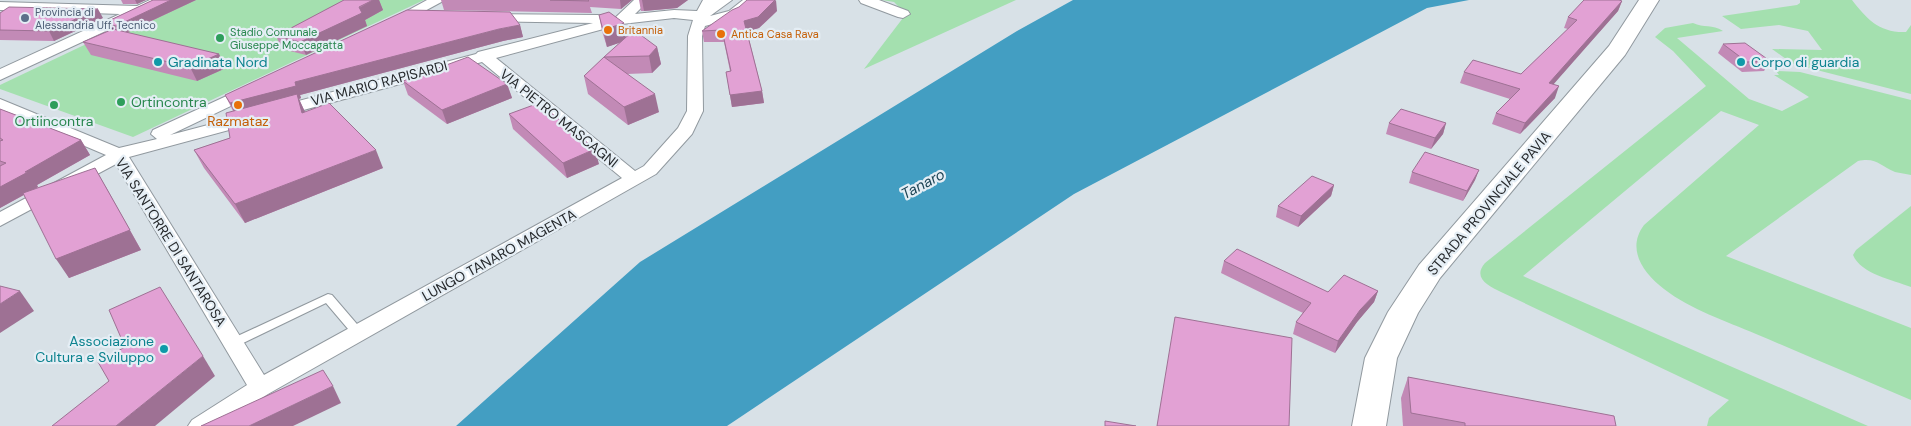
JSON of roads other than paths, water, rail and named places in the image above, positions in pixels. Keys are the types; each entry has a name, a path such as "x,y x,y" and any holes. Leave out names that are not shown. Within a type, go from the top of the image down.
{"main road":[{"name":"STRADA PROVINCIALE PAVIA","path":"1369,426 1381,358 1409,304 1429,272 1617,50 1650,0"}],"street":[{"path":"0,74 162,0"},
{"path":"475,17 622,20 642,0"},
{"path":"703,13 725,0"},
{"name":"VIA MARIO RAPISARDI","path":"118,154 483,55 622,20 674,14 734,14 750,0"},
{"path":"866,0 903,14"},
{"path":"0,6 140,10"},
{"path":"381,28 407,15 437,8"},
{"name":"LUNGO TANARO MAGENTA","path":"200,426 260,388 636,180 650,170 686,130 695,112 694,36 703,13"},
{"name":"VIA PIETRO MASCAGNI","path":"483,55 636,180"},
{"path":"0,220 118,154 267,82"},
{"name":"VIA SANTORRE DI SANTAROSA","path":"0,104 118,154 260,388"}],"lane":[{"path":"233,343 328,298 358,333"}],"water":[{"name":"Tanaro","path":"1073,0 1469,0 1427,8 1074,194 727,426 456,426 640,262 1017,31"}],"place":[{"name":"Provincia di Alessandria Uff. Tecnico","path":"25,18"},
{"name":"Britannia","path":"608,30"},
{"name":"Antica Casa Rava","path":"721,34"},
{"name":"Stadio Comunale Giuseppe Moccagatta","path":"220,38"},
{"name":"Gradinata Nord","path":"158,62"},
{"name":"Corpo di guardia","path":"1741,62"},
{"name":"Ortincontra","path":"121,102"},
{"name":"Ortiincontra","path":"54,105"},
{"name":"Razmataz","path":"238,105"},
{"name":"Associazione Cultura e Sviluppo","path":"164,349"}]}
